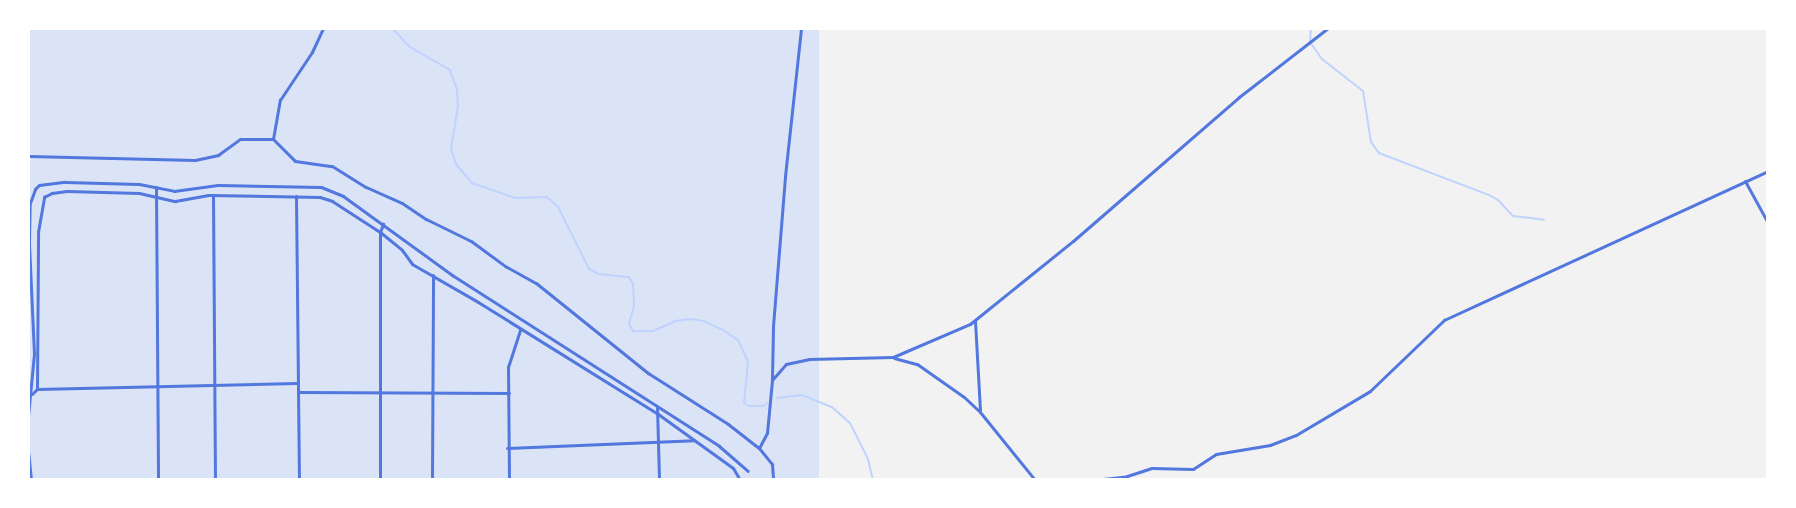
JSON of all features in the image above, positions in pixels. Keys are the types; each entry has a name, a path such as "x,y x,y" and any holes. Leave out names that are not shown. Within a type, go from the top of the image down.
{"street":[{"path":"273,139 280,100 312,52 323,28"},
{"path":"759,448 767,433 785,176 801,28"},
{"path":"893,357 975,321 1073,241 1239,98 1328,28"},
{"path":"28,156 195,160 218,155 240,139 273,139 295,161 333,165 366,187 402,203 434,224 471,241 498,262 549,292 648,373 728,424 759,448 770,460 773,480"},
{"path":"1094,480 1124,477 1152,468 1193,469 1216,454 1270,445 1296,435 1370,391 1444,320 1767,171"},
{"path":"1745,181 1767,223"},
{"path":"28,416 31,397 33,306 29,242 30,203 35,189 46,183 65,182 139,184 174,191 218,185 321,187 343,196 452,275 719,446 748,471"},
{"path":"156,187 158,480"},
{"path":"31,397 37,389 38,232 44,198 52,193 68,191 156,195 175,201 213,195 326,198 380,232 402,250 412,264 478,302 658,414 733,468 740,480"},
{"path":"213,195 215,480"},
{"path":"296,196 299,480"},
{"path":"362,220 367,213"},
{"path":"380,480 380,232 382,224"},
{"path":"432,480 433,275"},
{"path":"478,302 482,293"},
{"path":"975,321 980,412"},
{"path":"508,480 508,366 520,329"},
{"path":"772,380 786,364 793,361 893,357 916,364 938,377 980,412 1035,480"},
{"path":"37,389 297,383"},
{"path":"298,392 509,393"},
{"path":"657,407 659,480"},
{"path":"507,447 694,440"},
{"path":"28,451 31,480"}],"shaded area":[{"path":"28,29 819,29 819,479 28,479"}],"waterway":[{"path":"392,28 410,47 450,70 457,89 458,106 451,149 456,164 472,183 515,198 547,197 558,207 589,269 599,274 629,277 633,284 634,306 629,324 633,331 653,331 675,321 691,319 703,321 723,330 738,340 748,361 744,403 749,406 763,406 767,403"},
{"path":"1311,28 1310,42 1322,59 1363,91 1371,142 1379,153 1489,195 1498,200 1513,216 1544,220"},
{"path":"777,398 802,395 832,407 850,423 868,459 873,480"}]}
